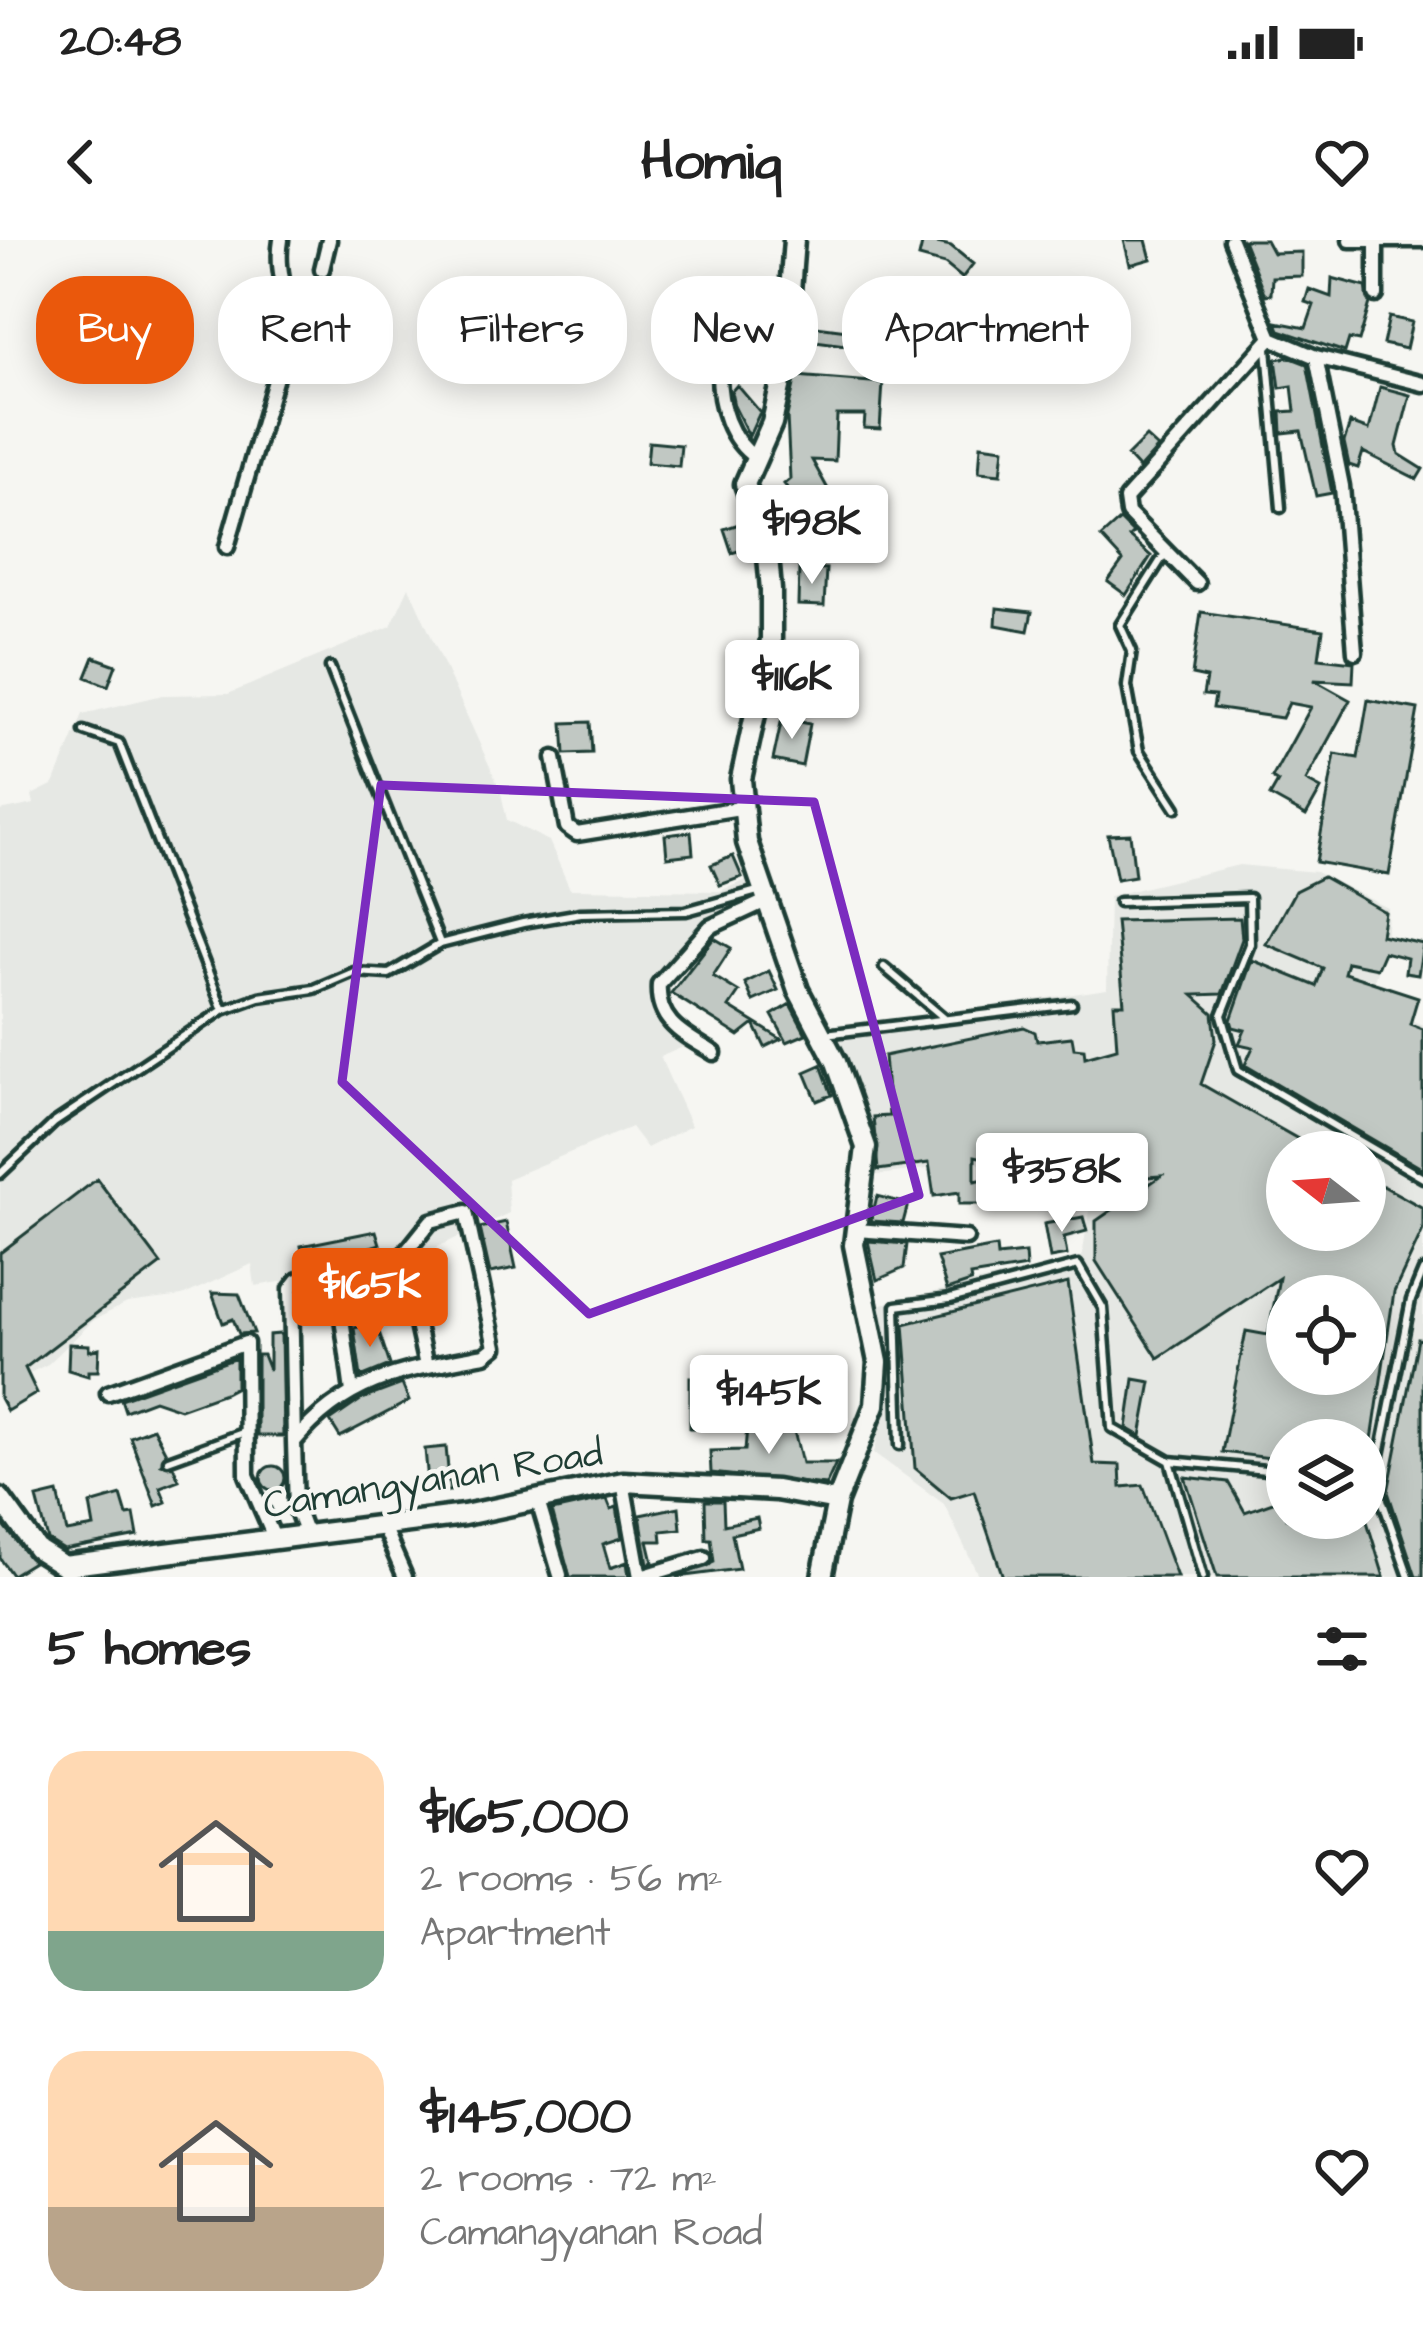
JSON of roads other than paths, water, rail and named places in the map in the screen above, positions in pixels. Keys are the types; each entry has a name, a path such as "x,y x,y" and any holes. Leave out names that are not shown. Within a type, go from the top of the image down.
{"street":[{"path":"227,547 289,332 291,307 277,269 281,240"},
{"path":"322,268 329,240"},
{"path":"794,240 784,370 745,484 767,545 771,640 741,779 740,808 764,896 798,990 822,1035 866,1147 854,1245 878,1362 875,1406 837,1501 823,1577"},
{"path":"1231,240 1269,343"},
{"path":"1350,240 1423,240"},
{"path":"1376,240 1376,295"},
{"path":"1269,343 1423,384"},
{"path":"1197,583 1128,514 1129,491 1269,343"},
{"path":"1316,357 1342,486 1355,652"},
{"path":"719,384 728,422 756,458"},
{"path":"554,758 567,827 578,834 740,808"},
{"path":"714,1053 674,1029 663,1014 659,984 710,927 764,896"},
{"path":"293,1442 323,1407 352,1392 426,1366 485,1355 495,1347 466,1212 431,1221 402,1257 298,1280 291,1289 293,1442 296,1508 306,1535"},
{"path":"856,1229 966,1238"},
{"path":"402,1257 426,1366"},
{"path":"336,1273 352,1392"},
{"path":"108,1393 246,1343 247,1475 274,1540"},
{"path":"623,1482 640,1577 704,1558"},
{"name":"Camangyanan Road","path":"0,1498 37,1549 64,1566 464,1515 623,1482 776,1490 837,1501"},
{"path":"537,1498 560,1575"},
{"path":"382,1522 405,1577"}],"lane":[{"path":"1269,343 1281,508"},
{"path":"1166,552 1120,625 1132,651 1127,686 1139,751 1176,808"},
{"path":"330,667 440,944"},
{"path":"84,731 119,743 224,1010"},
{"path":"0,1174 54,1123 224,1010 259,997 314,989 354,973 389,974 440,944 581,913 686,911 764,896"},
{"path":"1119,902 1250,898 1250,944 1222,1015 1238,1070 1423,1178"},
{"path":"884,968 944,1018"},
{"path":"822,1035 1072,1004"},
{"path":"900,1445 896,1306 950,1299 1078,1265 1103,1308 1112,1428 1170,1461 1266,1470"},
{"path":"1386,1425 1411,1300 1423,1271"},
{"path":"168,1460 245,1432"},
{"path":"1170,1461 1203,1577"},
{"path":"1386,1511 1409,1577"}]}
